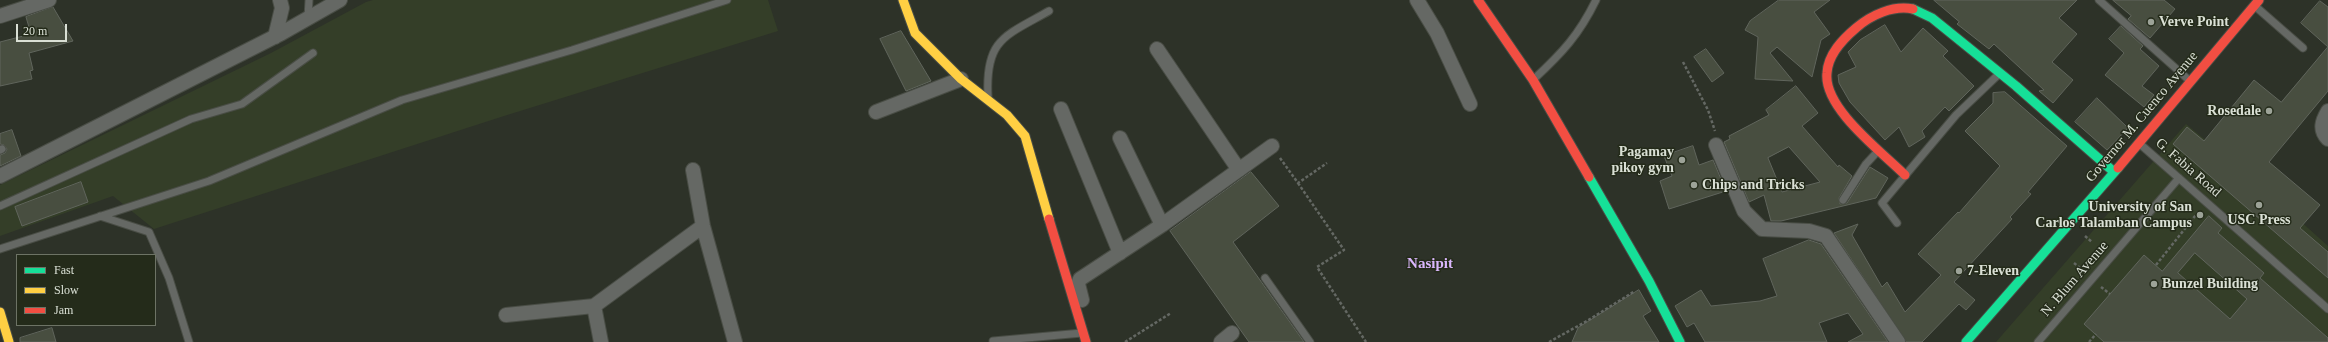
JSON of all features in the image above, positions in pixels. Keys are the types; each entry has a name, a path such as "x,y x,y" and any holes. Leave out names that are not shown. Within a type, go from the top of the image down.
{"street":[{"path":"0,16 49,0"},
{"path":"274,37 282,8 280,0"},
{"path":"0,176 274,37 340,0"},
{"path":"903,0 915,34 961,79 989,103 1007,115 1025,136 1086,337 1086,342"},
{"path":"1417,0 1437,34 1470,104"},
{"path":"1478,0 1534,80 1649,281 1680,342"},
{"name":"Governor M. Cuenco Avenue","path":"1966,342 2070,225 2257,3"},
{"path":"1905,175 1842,113 1828,86 1825,70 1835,48 1857,27 1873,16 1890,9 1902,7 1916,10 1932,18 2001,73 2114,172"},
{"path":"1158,49 1239,170"},
{"path":"876,112 961,79"},
{"path":"1061,109 1120,253"},
{"path":"2328,111 2322,121 2322,127 2328,139"},
{"path":"1120,138 1162,225"},
{"path":"1716,145 1744,211 1762,229 1809,231 1826,236 1898,342"},
{"path":"1086,337 1091,332 1079,281 1162,225 1272,146"},
{"path":"694,170 703,226 735,342"},
{"path":"506,315 594,306 703,226"},
{"path":"594,306 601,342"},
{"path":"0,312 9,342"},
{"path":"1221,342 1232,333"}],"lane":[{"path":"308,18 309,0"},
{"path":"0,249 209,181 402,100 572,50 727,0"},
{"path":"1534,80 1566,49 1585,23 1596,0"},
{"path":"2099,0 2191,81"},
{"path":"2257,3 2303,48"},
{"path":"989,103 989,63 992,52 1002,38 1049,11"},
{"path":"0,206 191,119 242,104 313,53"},
{"path":"1897,222 1882,203 1956,115 2001,73"},
{"name":"G. Fabia Road","path":"2138,143 2328,309"},
{"path":"1843,200 1866,164 1880,149"},
{"name":"N. Blum Avenue","path":"2038,342 2179,178"},
{"path":"100,216 149,232 169,278 189,342"},
{"path":"1265,278 1310,342"},
{"path":"993,341 1086,337"}],"path":[{"path":"1684,62 1713,122 1716,145"},
{"path":"1272,146 1344,250 1317,267 1366,342"},
{"path":"1298,183 1326,163"},
{"path":"2156,266 2207,202"},
{"path":"2074,263 2081,268"},
{"path":"1549,342 1587,321 1649,281"},
{"path":"1124,342 1171,314"},
{"path":"2089,342 2096,334"}],"shaded area":[{"path":"373,0 768,0 778,31 504,116 154,229 113,196 0,236 0,185 271,53 366,2"},
{"name":"University of San Carlos Talamban Campus","path":"2186,124 2259,184 2328,246 2328,342 1996,342"}],"building":[{"path":"1779,0 1830,0 1814,12 1830,34 1821,40 1812,77 1777,47 1770,53 1793,81 1755,79 1758,37 1745,30 1750,21"},
{"path":"1934,0 2077,0 2059,18 2077,34 2052,62 2073,80 2053,103 2039,91 2044,90 1994,44 1989,49 1957,24 1959,22"},
{"name":"Verve Point","path":"2113,0 2164,0 2175,9 2150,38 2128,19 2131,16"},
{"path":"2320,1 2328,7 2328,47 2301,23"},
{"path":"53,7 73,41 29,53 33,70 30,71 32,79 0,86 0,42 31,34 26,17"},
{"path":"1885,25 1901,52 1923,28 1948,51 1943,56 1974,86 1949,111 1945,107 1922,131 1925,137 1909,147 1899,127 1885,140 1850,102 1839,83 1838,75 1856,67 1848,52 1860,40"},
{"path":"2121,26 2143,46 2140,49 2159,66 2142,86 2154,95 2144,107 2105,75 2124,53 2109,39"},
{"path":"901,31 931,81 906,91 880,39"},
{"path":"2328,47 2328,91 2269,162 2320,205 2300,228 2328,252 2328,278 2173,144 2187,127 2204,141 2254,80 2281,102"},
{"path":"1706,49 1724,73 1712,82 1694,57"},
{"path":"1796,86 1818,113 1802,126 1838,167 1839,165 1852,176 1839,198 1840,204 1847,203 1870,167 1888,178 1876,198 1781,221 1771,221 1764,195 1749,202 1724,142 1730,139 1729,136 1769,115 1766,110","holes":["1789,147 1820,182 1782,192 1768,158"]},
{"path":"2005,92 2067,146 2028,192 2031,194 2010,217 2012,219 1954,282 1975,300 1966,310 1959,304 1922,342 1906,342 1834,233 1858,224 1852,235 1882,287 1887,282 1905,312 1941,275 1918,254 1958,212 1959,213 2000,166 1965,131 1993,103 1993,93"},
{"path":"2097,98 2128,128 2107,150 2075,122"},
{"path":"12,130 21,156 0,166 0,155 5,153 7,149 4,145 0,144 0,134"},
{"name":"Chips and Tricks","path":"1693,146 1699,165 1713,160 1726,191 1669,209 1660,181 1672,176 1664,156"},
{"path":"1251,172 1279,206 1233,242 1304,342 1249,342 1170,231"},
{"path":"81,182 88,202 22,226 15,207"},
{"name":"Bunzel Building","path":"2209,216 2222,228 2218,233 2264,273 2260,278 2328,338 2328,342 2104,342 2084,324 2144,255 2162,271","holes":["2195,253 2247,299 2230,319 2178,273"]},
{"path":"1809,240 1821,244 1888,342 1848,342 1863,334 1848,313 1819,323 1827,342 1705,342 1694,323 1687,327 1675,306 1701,290 1711,306 1760,301 1777,296 1763,259"},
{"path":"1639,290 1651,311 1643,316 1659,342 1572,342 1578,328"},
{"path":"52,328 56,342 20,342 20,338"}],"traffic: fast":[{"path":"1913,9 1932,18 2016,86 2114,172"},
{"path":"1966,342 2118,168"},
{"path":"1589,177 1649,281 1680,342"}],"traffic: slow":[{"path":"903,0 915,33 961,79 1007,115 1025,136 1049,219"},
{"path":"0,312 9,342"}],"traffic: jam":[{"path":"1478,0 1533,80 1589,177"},
{"path":"2118,168 2259,0"},
{"path":"1905,175 1869,142 1844,115 1834,100 1828,86 1827,73 1833,53 1846,37 1862,23 1875,15 1890,10 1898,8 1913,9"},
{"path":"1049,219 1086,342"}],"place":[{"name":"Verve Point","path":"2151,22"},
{"name":"Rosedale","path":"2269,111"},
{"name":"Pagamay pikoy gym","path":"1682,160"},
{"name":"Chips and Tricks","path":"1694,185"},
{"name":"USC Press","path":"2259,205"},
{"name":"University of San Carlos Talamban Campus","path":"2200,215"},
{"name":"7-Eleven","path":"1959,271"},
{"name":"Bunzel Building","path":"2154,284"}],"district":[{"name":"Nasipit","path":"1430,264"}]}
